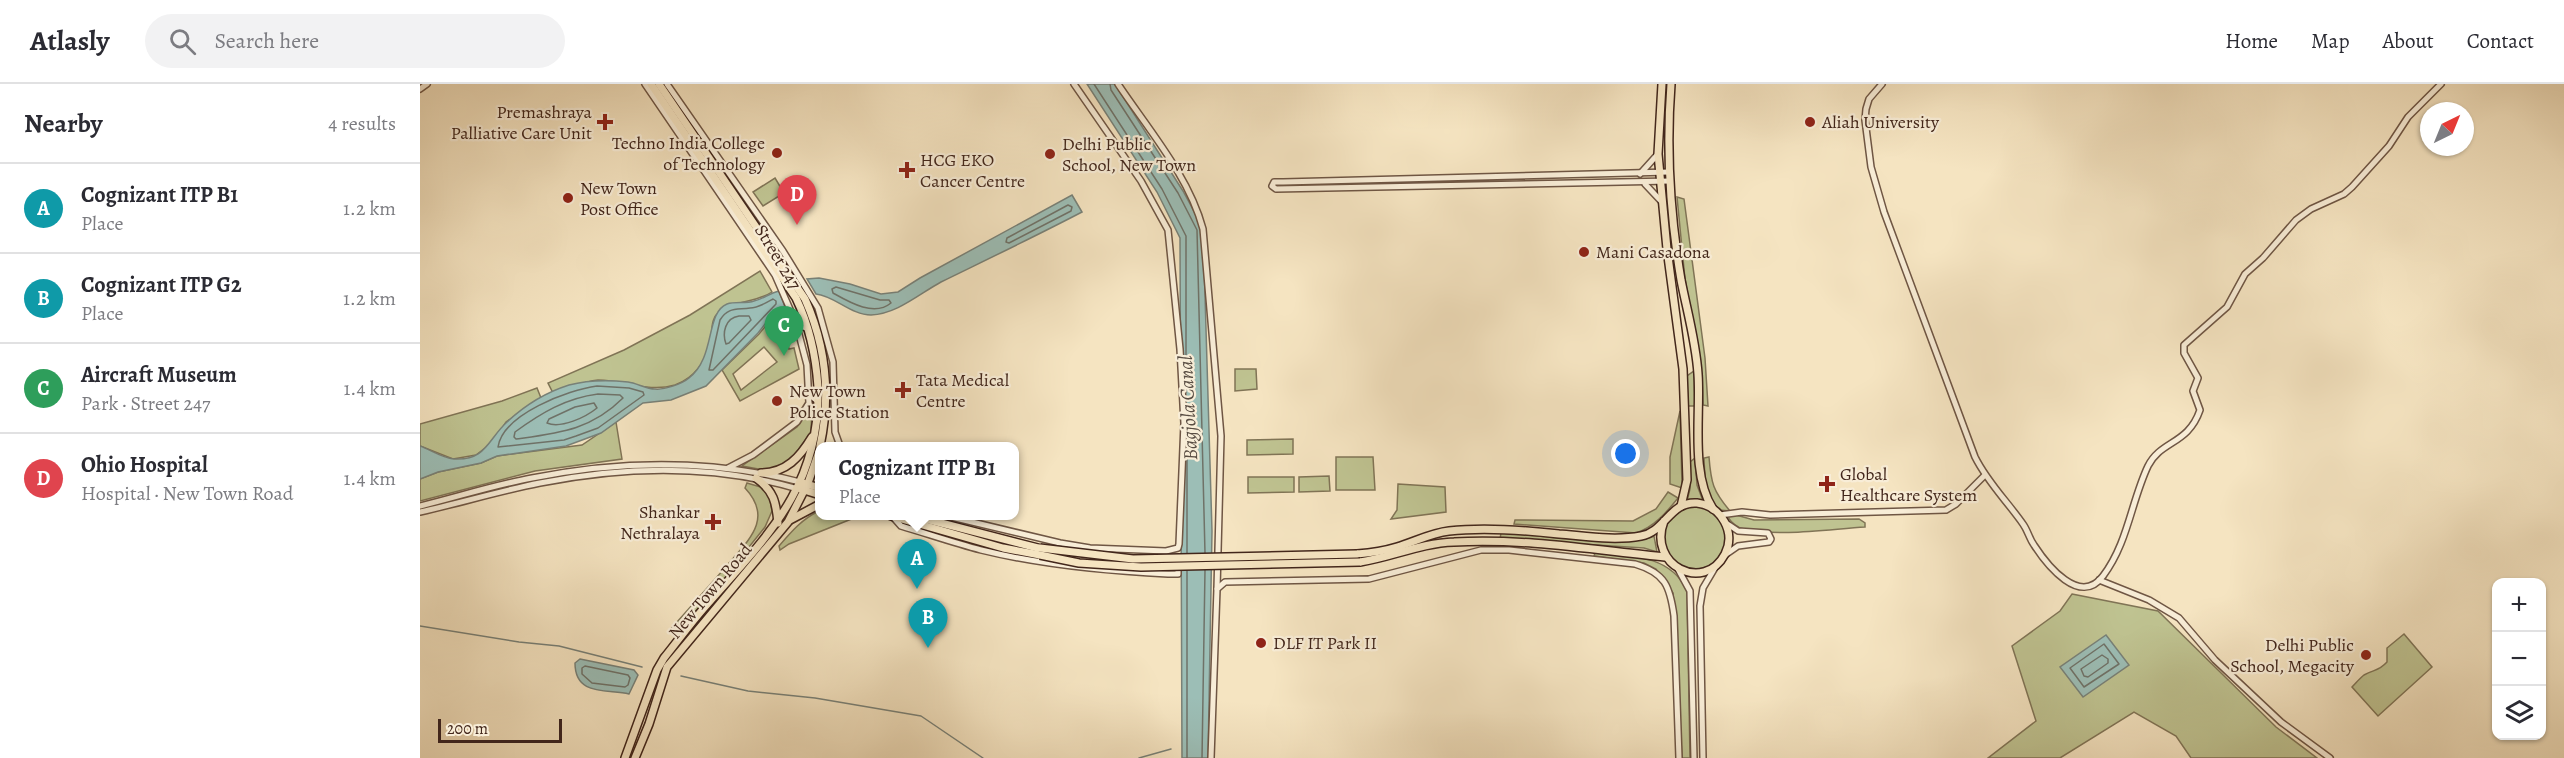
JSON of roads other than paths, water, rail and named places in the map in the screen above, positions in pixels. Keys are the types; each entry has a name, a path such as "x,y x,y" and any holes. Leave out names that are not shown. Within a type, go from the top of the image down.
{"main road":[{"path":"625,758 657,670 664,658 778,523 802,486 815,433 818,401 817,372 807,328 796,298 651,84"},
{"name":"New Town Road","path":"659,84 805,299 813,318 825,368 826,397 821,442"},
{"path":"1662,84 1658,154 1660,183 1683,369 1686,480 1681,506"},
{"path":"1664,521 1660,539 1665,557 1678,569 1694,573 1702,572 1717,564 1724,556 1729,540 1725,522 1713,508 1702,488 1698,374 1681,278 1669,172 1667,135 1671,84"},
{"path":"796,323 807,328"},
{"path":"810,394 818,401"},
{"path":"778,523 772,492 759,476 773,473 791,464 799,457 815,433"},
{"name":"New Town Road","path":"635,758 649,724 667,668 788,522 815,460"},
{"path":"802,486 815,488"},
{"path":"802,486 815,493"},
{"path":"906,520 1003,548 1133,559 1268,558 1382,551 1450,531 1523,530 1628,538 1653,532 1681,506 1697,503 1713,508"},
{"path":"788,522 815,506"},
{"path":"929,520 1079,563 1141,567 1360,562 1385,558 1428,544 1455,542 1511,541 1665,557"}],"street":[{"path":"420,89 427,84"},
{"name":"Street 247","path":"645,84 775,275 796,323 808,372 810,394"},
{"path":"667,84 783,251 818,308 833,362 835,432 838,442"},
{"path":"896,520 901,526 980,550 1035,561 1107,571 1178,574 1184,423 1179,338 1168,230 1141,182 1074,84"},
{"path":"1118,84 1175,169 1194,204 1203,229 1221,436 1211,758"},
{"path":"1882,84 1869,99 1865,120 1869,158 1884,212 1975,457 1986,479 2023,524 2037,549 2067,582 2080,588 2099,580 2125,536 2149,464 2160,451 2188,433 2199,412 2193,392 2198,378 2184,353 2184,345 2227,307 2245,274 2264,258 2296,220 2311,208 2343,194 2352,187 2389,146 2408,117 2441,84"},
{"path":"1640,174 1658,154"},
{"path":"1669,172 1274,182 1272,186 1276,189 1670,181"},
{"path":"1642,183 1652,190 1662,202"},
{"path":"728,468 753,455 797,423 805,412 810,394"},
{"path":"420,512 542,483 633,467 759,476"},
{"path":"420,506 530,478 633,467 728,468 802,486"},
{"path":"1720,515 1742,512 1770,515 1946,510 1986,479"},
{"path":"962,520 1030,538 1085,548 1166,551 1178,548"},
{"path":"1724,556 1738,546 1769,542 1771,539 1768,533 1738,531 1725,522"},
{"path":"1590,558 1592,549"},
{"path":"1217,589 1225,582 1369,579 1481,550 1509,550 1590,558 1649,568 1661,576 1671,596 1674,616 1679,758"},
{"path":"1703,758 1700,606 1703,588 1717,564"},
{"path":"1678,569 1690,591 1694,758"},
{"path":"2099,580 2149,600 2179,618 2215,660 2274,716 2303,740 2330,758"}],"water":[{"name":"Bagjola Canal","path":"1087,84 1115,84 1183,191 1203,228 1212,531 1208,758 1182,758 1180,238 1157,192"},
{"path":"1072,195 1082,212 941,282 907,303 881,314 871,315 857,312 830,298 816,294 807,279 819,278 850,284 881,294 898,292"},
{"path":"779,291 785,307 769,319 706,386 671,400 643,403 601,433 566,446 497,456 481,463 438,472 420,479 420,446 441,456 454,459 473,456 480,453 507,422 521,410 536,400 569,385 606,381 628,382 659,389 682,382 689,378 703,359 712,326 720,309 727,304 751,302"},
{"path":"2106,635 2129,665 2083,697 2060,667"},
{"path":"580,659 634,670 638,675 629,694 602,691 586,686 576,674 575,663"}],"waterway":[{"path":"420,626 559,646 642,667"},
{"path":"681,676 748,691 815,698 921,716 983,758"},
{"path":"1139,758 1171,749"}],"place":[{"name":"Premashraya Palliative Care Unit","path":"605,122"},
{"name":"Aliah University","path":"1810,122"},
{"name":"Techno India College of Technology","path":"777,153"},
{"name":"Delhi Public School, New Town","path":"1050,154"},
{"name":"HCG EKO Cancer Centre","path":"907,170"},
{"name":"New Town Post Office","path":"568,198"},
{"name":"Ohio Hospital","path":"797,225"},
{"name":"Mani Casadona","path":"1584,252"},
{"name":"Aircraft Museum","path":"784,356"},
{"name":"Tata Medical Centre","path":"903,390"},
{"name":"New Town Police Station","path":"777,401"},
{"name":"Global Healthcare System","path":"1827,484"},
{"name":"Shankar Nethralaya","path":"713,522"},
{"name":"Cognizant ITP B1","path":"917,589"},
{"name":"DLF IT Park II","path":"1261,643"},
{"name":"Cognizant ITP G2","path":"928,648"},
{"name":"Delhi Public School, Megacity","path":"2366,655"}]}
